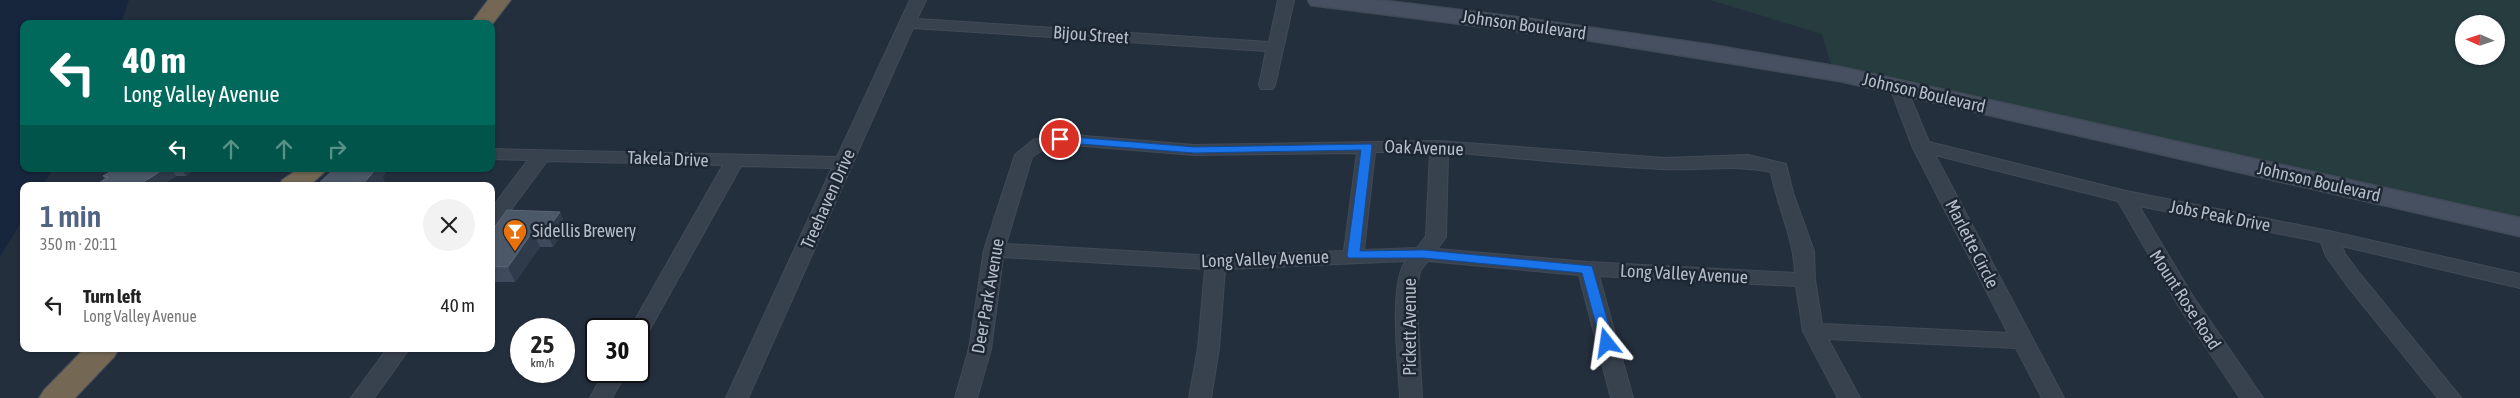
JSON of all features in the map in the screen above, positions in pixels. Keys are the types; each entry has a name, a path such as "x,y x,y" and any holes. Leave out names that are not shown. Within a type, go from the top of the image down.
{"highway":[{"path":"484,20 500,0"},
{"path":"297,182 310,172"},
{"path":"55,398 100,352"}],"street":[{"name":"Treehaven Drive","path":"737,398 918,0"},
{"path":"1267,85 1286,0"},
{"name":"Johnson Boulevard","path":"1320,0 1526,25 1743,56 1898,87 2520,228"},
{"name":"Bijou Street","path":"908,23 1274,47"},
{"name":"Marlette Circle","path":"1898,87 1921,146 2053,398"},
{"name":"Oak Avenue","path":"1039,144 1060,139 1194,150 1439,146 1610,162 1664,164 1748,162 1780,168 1784,193 1804,251 1805,280"},
{"name":"Deer Park Avenue","path":"966,398 980,349 994,250 1024,155 1039,144"},
{"path":"1353,256 1367,146"},
{"name":"Pickett Avenue","path":"1411,398 1406,292 1410,270 1436,237 1439,146"},
{"name":"Jobs Peak Drive","path":"1921,146 2125,197 2329,237 2520,281"},
{"name":"Takela Drive","path":"495,154 845,163"},
{"path":"495,218 541,156"},
{"path":"646,318 735,161"},
{"name":"Mount Rose Road","path":"2125,197 2156,257 2207,336 2252,398"},
{"path":"2329,237 2336,256 2353,280 2450,398"},
{"name":"Long Valley Avenue","path":"994,250 1215,263 1424,254 1587,269 1805,280"},
{"path":"1200,398 1206,370 1211,327 1215,263"},
{"path":"1587,269 1622,398"},
{"path":"1805,280 1813,331 1850,398"},
{"path":"1813,331 2022,341"},
{"path":"362,398 396,352"},
{"path":"601,398 609,383"}],"green space":[{"path":"1710,0 2520,0 2520,223 1832,68 1822,34"}],"water":[{"path":"0,0 129,0 122,20 20,20 20,172 51,172 45,182 20,182 20,224 0,257"}],"building":[{"path":"110,172 159,172 143,182 100,182 108,177 103,176"},
{"path":"331,172 373,172 365,182 320,182"},
{"path":"507,210 560,212 546,231 533,231 508,267 495,266 495,226"}],"place":[{"name":"Sidellis Brewery","path":"515,252"}],"route":[{"path":"1060,139 1194,150 1367,146 1353,256 1424,254 1587,269 1607,343"}]}
